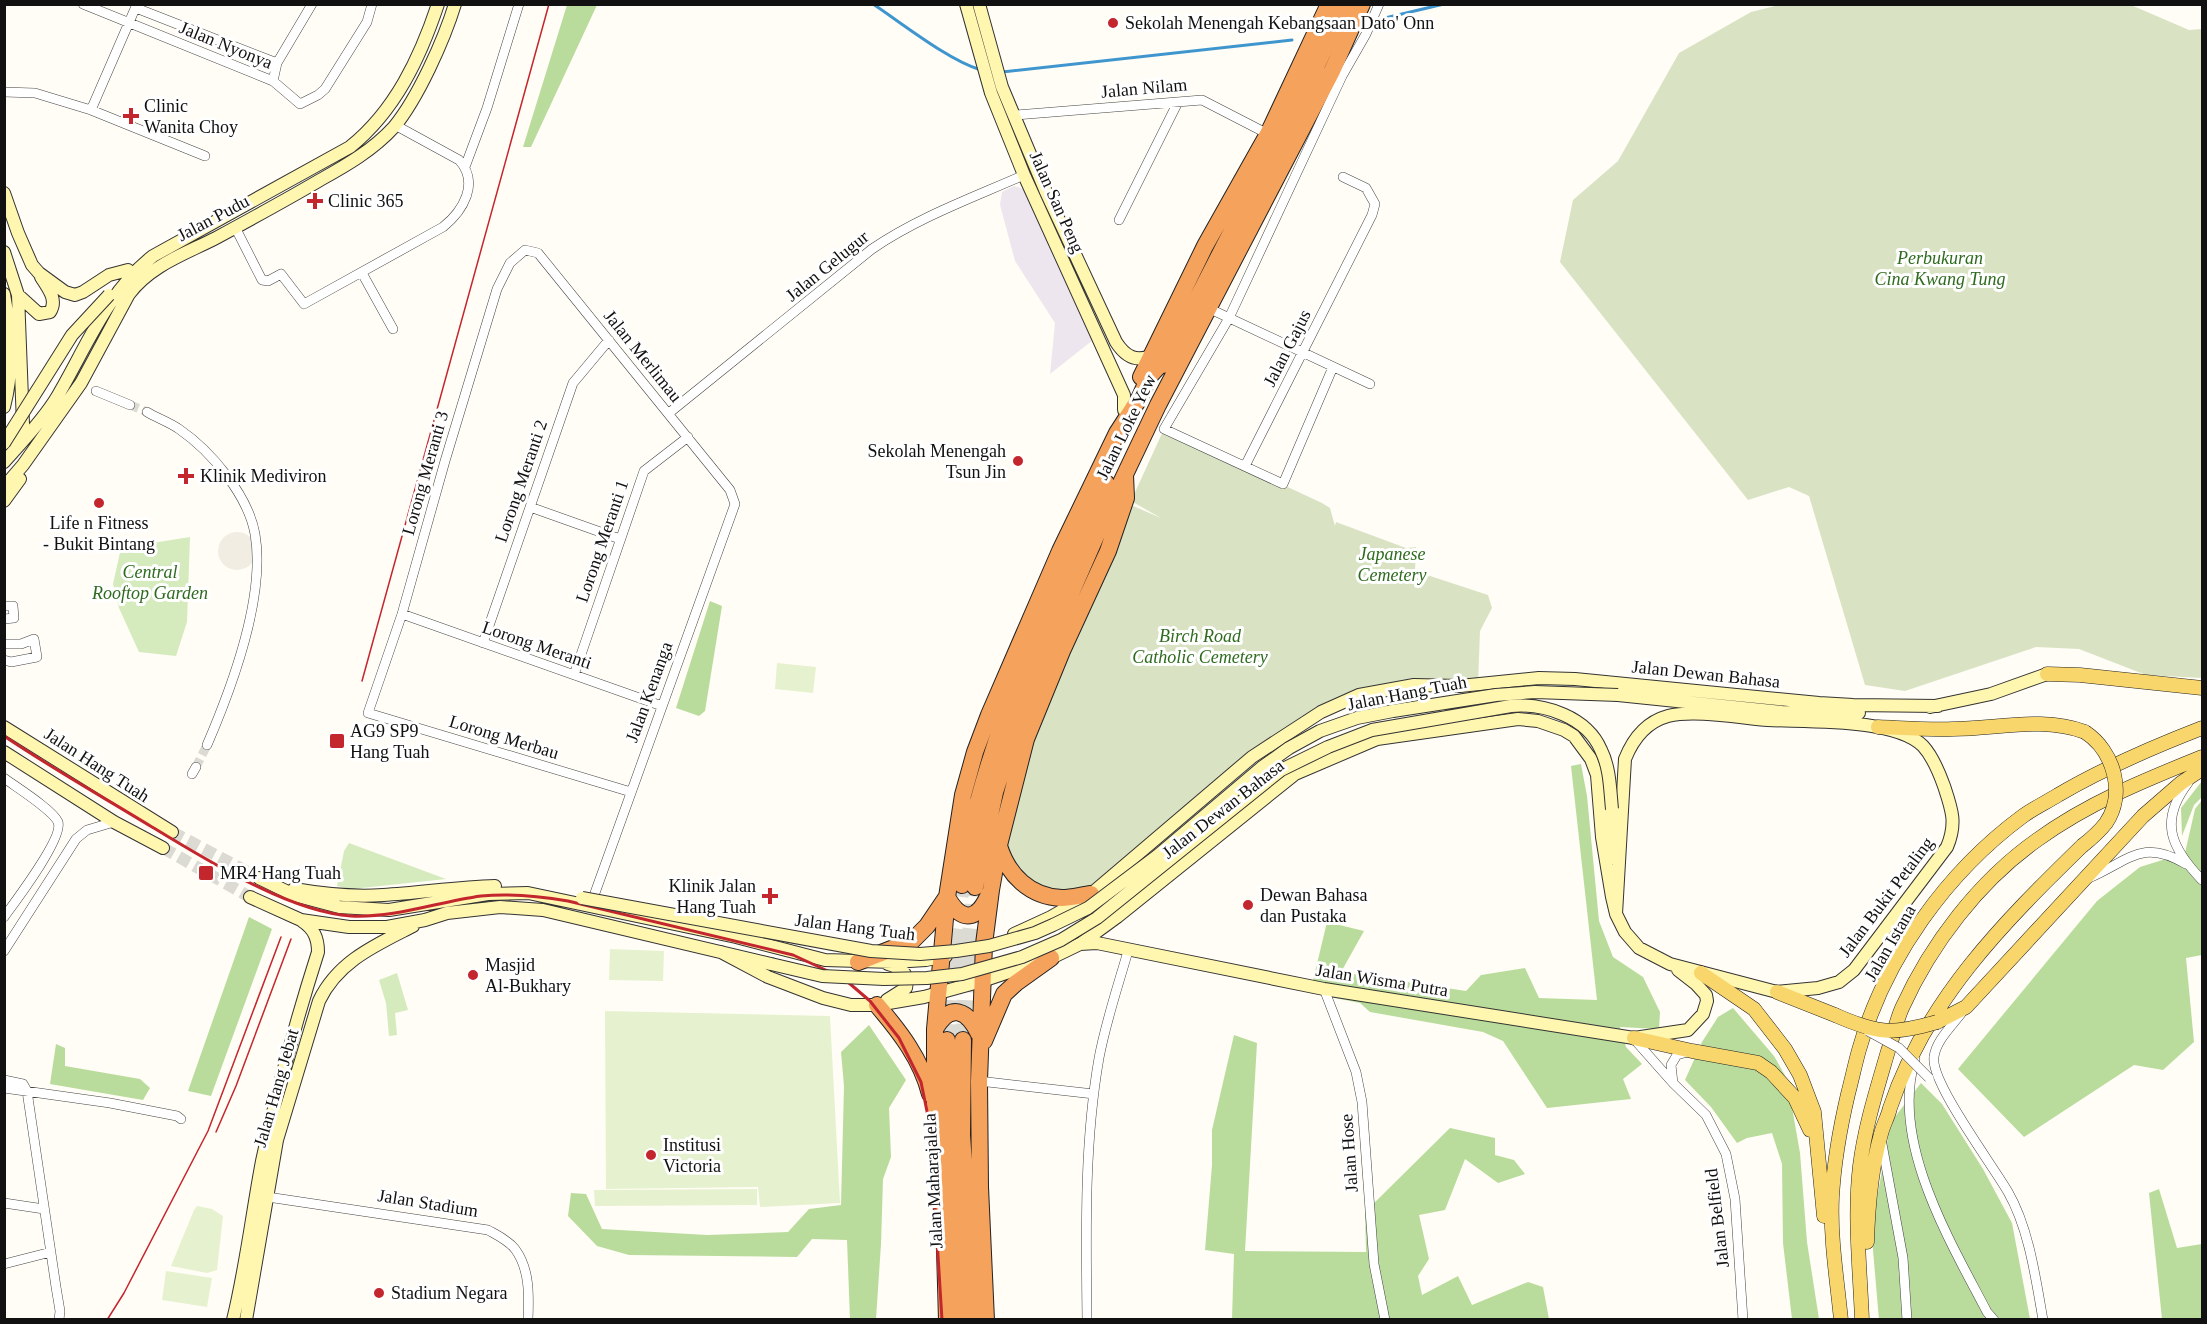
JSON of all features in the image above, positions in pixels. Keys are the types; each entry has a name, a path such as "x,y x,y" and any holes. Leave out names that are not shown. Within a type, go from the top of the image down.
{"highway":[{"path":"935,1119 948,1036 938,994 947,897 963,795 975,752 1046,580 1117,433 1139,399 1160,356 1205,246 1268,134 1329,4"},
{"name":"Jalan Loke Yew","path":"976,887 972,827 1006,713 1160,356 1307,85 1345,4"},
{"name":"Jalan Loke Yew","path":"976,887 995,792 1018,722 1054,632 1125,472 1332,70 1362,4"},
{"path":"1117,433 1124,410 1160,356"},
{"path":"986,1320 980,1187 979,1081 984,944 976,887 999,845 1026,739 1062,651 1108,551 1126,498 1125,472"},
{"path":"999,845 1011,873 1023,884 1041,894 1062,898 1091,894"},
{"path":"947,897 954,910 961,915 975,914 981,908 976,887"},
{"path":"858,962 912,941 927,926 947,897"},
{"path":"980,1042 1004,994 1051,958"},
{"path":"877,1005 900,1033 920,1065 935,1119 945,1250 947,1320"},
{"path":"948,1036 941,1018 946,1014 961,1013 969,1017 980,1042"},
{"name":"Jalan Maharajalela","path":"948,1036 949,1142 962,1320"},
{"name":"Jalan Maharajalela","path":"948,1036 962,1135 975,1320"}],"main road":[{"name":"Jalan Pudu","path":"6,461 56,399 106,310 122,285 137,268 153,256 350,147 367,134 386,112 407,78 425,42 438,4"},
{"name":"Jalan Pudu","path":"4,487 23,465 81,383 126,298 137,283 159,266 235,227 363,155 395,125 417,89 439,48 455,4"},
{"name":"Jalan San Peng","path":"966,4 988,62 1024,175 1124,395 1124,410"},
{"name":"Jalan San Peng","path":"979,4 988,62"},
{"name":"Jalan San Peng","path":"993,80 1015,116 1046,192 1116,342 1121,350 1134,358 1160,356"},
{"path":"1029,152 1029,165 1024,175 1034,179 1046,192"},
{"path":"4,193 32,265 54,300 53,308 50,312 39,314 18,295"},
{"path":"4,252 18,295 23,424 6,461"},
{"path":"32,265 65,292 75,295 95,286 109,274 128,270 153,256"},
{"path":"4,443 72,335 109,295 128,270"},
{"path":"4,294 11,332 11,363 4,407"},
{"path":"1103,350 1116,358 1119,354 1116,342"},
{"path":"4,501 49,442 75,399 81,383"},
{"path":"2047,674 2080,675 2202,688"},
{"name":"Jalan Dewan Bahasa","path":"1618,695 1782,712 1883,712 1938,706 1991,694 2047,674"},
{"name":"Jalan Dewan Bahasa","path":"941,957 1028,928 1091,894 1252,757 1321,712 1359,695 1414,685 1460,686 1539,678 1575,679 1841,704 1938,706"},
{"path":"1460,686 1456,699 1458,712 1463,721 1471,725"},
{"name":"Jalan Hang Tuah","path":"272,885 338,893 382,895 463,886 524,886 871,951 920,954 967,950 1035,933 1088,908 1157,856 1261,768 1288,748 1320,731 1357,718 1496,695 1535,692 1618,695"},
{"name":"Jalan Hang Tuah","path":"250,897 301,920 349,927 387,927 447,914 500,907 515,908 562,913 822,976 885,979 962,974 1022,957 1061,940 1097,918 1281,770 1328,747 1372,730 1527,705 1557,712 1582,726 1593,735 1602,750 1608,772 1612,809 1609,884"},
{"path":"1782,712 1860,724"},
{"name":"Jalan Bukit Petaling","path":"1616,914 1625,759 1634,741 1656,721 1670,716 1699,714 1860,724 1900,732 1924,747 1933,760 1954,817 1953,833 1947,847 1854,970 1839,982 1818,988 1777,992"},
{"name":"Jalan Dewan Bahasa","path":"938,994 1051,958 1080,944 1295,774 1377,739 1518,719 1538,721 1564,730 1582,744 1597,775 1602,837 1616,914 1630,940 1651,956 1670,964 1777,992"},
{"path":"1862,1320 1869,1196 1881,1132 1904,1071 1924,1032 1950,990 1983,949 2024,903 2106,822 2112,811 2116,787 2112,765 2094,738 2069,726 2051,723 1952,729 1878,727"},
{"name":"Jalan Hang Tuah","path":"4,727 172,832"},
{"name":"Jalan Istana","path":"1841,1320 1833,1243 1832,1199 1835,1157 1843,1116 1859,1049 1872,1013 1887,978 1922,918 1997,836 2026,814 2123,760 2202,728"},
{"name":"Jalan Hang Tuah","path":"4,752 114,822 163,848"},
{"path":"1862,1320 1857,1204 1865,1133 1902,1009 1935,949 1984,886 2037,839 2124,788 2202,757"},
{"path":"1777,992 1856,1024 1885,1032 1906,1031 1937,1022 1966,1007 2143,816 2181,783 2198,772"},
{"name":"Jalan Hang Tuah","path":"259,878 318,903 361,910 415,907 488,894 528,893 736,938 825,960 882,962 941,957"},
{"path":"635,931 638,917"},
{"name":"Jalan Hang Jebat","path":"246,1320 276,1098 318,952 317,939 309,926 301,920"},
{"name":"Jalan Hang Jebat","path":"233,1320 277,1140 324,991 352,959 425,920"},
{"path":"1105,925 1127,950"},
{"name":"Jalan Wisma Putra","path":"1080,944 1097,944 1324,989 1634,1038 1688,1030 1703,1014 1707,1001 1702,989 1670,964"},
{"name":"Jalan Hang Tuah","path":"721,952 768,977 823,998 851,1005 877,1005 938,994"},
{"path":"877,1005 906,988 908,980 904,971 899,967 882,962"},
{"path":"1701,973 1754,1009 1785,1050 1800,1075 1814,1112 1826,1232 1839,1298"},
{"path":"1634,1038 1758,1063 1771,1072 1795,1098 1804,1114 1817,1149"}],"street":[{"name":"Jalan Nyonya","path":"83,4 273,81 300,104 325,89 367,22 372,4"},
{"path":"273,81 277,63 312,4"},
{"path":"465,167 487,108 519,4"},
{"path":"1333,367 1283,484 1164,429 1229,318 1342,76 1366,34 1379,4"},
{"path":"91,110 137,6 277,63"},
{"path":"4,92 35,93 91,110 206,156"},
{"name":"Jalan Nilam","path":"1015,116 1202,100 1268,134"},
{"path":"1121,216 1178,102"},
{"path":"235,227 262,280 268,281 281,274 304,304 443,227 457,215 470,185 465,167 459,160 395,125"},
{"name":"Jalan Gelugur","path":"669,413 872,249 943,209 1024,175"},
{"name":"Jalan Gajus","path":"1245,466 1372,215 1375,204 1366,188 1343,177"},
{"name":"Jalan Merlimau","path":"525,250 538,253 730,490"},
{"name":"Lorong Meranti 3","path":"368,713 402,614 497,289 510,263 525,250"},
{"path":"362,273 393,329"},
{"path":"1208,308 1370,384"},
{"name":"Lorong Meranti 2","path":"483,643 573,382 609,340"},
{"path":"96,391 130,405"},
{"path":"147,412 179,429 215,461 239,495 255,532 257,579 254,599 237,669 207,745"},
{"name":"Lorong Meranti 1","path":"574,675 644,471 688,437"},
{"name":"Jalan Kenanga","path":"590,906 735,504 730,490"},
{"path":"530,507 620,539"},
{"path":"4,606 13,606 14,618 4,619"},
{"name":"Lorong Meranti","path":"402,614 662,706"},
{"path":"4,644 21,644 34,639 37,657 11,662 4,660"},
{"path":"4,654 36,653"},
{"name":"Lorong Merbau","path":"368,713 631,792"},
{"path":"2198,772 2174,805 2171,826 2172,841 2188,866 2202,880"},
{"path":"4,778 51,813 58,821 59,831 46,855 4,917"},
{"path":"4,951 76,839 87,830 114,822"},
{"path":"2084,881 2107,871 2133,855 2145,852 2170,855 2188,866"},
{"path":"1087,1320 1086,1186 1094,1094 1103,1041 1127,950"},
{"name":"Jalan Hose","path":"1324,989 1356,1072 1362,1102 1374,1264 1385,1320"},
{"path":"1953,1107 1935,1070 1934,1058 1942,1038 1966,1007"},
{"path":"1856,1024 1899,1048 1929,1078 1953,1107 2010,1194 2030,1248 2043,1320"},
{"path":"1924,1032 1912,1069 1910,1105 1917,1162 1957,1254 1987,1312 1994,1320"},
{"name":"Jalan Belfield","path":"1634,1038 1673,1083 1706,1115 1726,1154 1736,1199 1743,1320"},
{"path":"1673,1083 1671,1065 1677,1054 1692,1051"},
{"path":"4,1080 23,1083 27,1091 60,1311 59,1320"},
{"path":"979,1081 1094,1094"},
{"path":"4,1088 110,1103 177,1116 181,1119"},
{"path":"1881,1132 1882,1155 1903,1258 1907,1320"},
{"name":"Jalan Stadium","path":"262,1196 488,1230 507,1241 516,1250 525,1270 530,1294 528,1320"},
{"path":"4,1203 44,1209"},
{"path":"4,1264 51,1252"}],"shaded area":[{"path":"1014,186 1027,190 1093,340 1050,374 1055,323 1015,261 1000,205 1002,192"},
{"path":"237,532 244,533 250,538 255,544 255,558 250,564 244,569 237,570 230,569 224,564 219,558 218,551 219,544 224,538 230,533"}],"green space":[{"name":"Perbukuran Cina Kwang Tung","path":"1783,4 2131,5 2189,30 2202,29 2202,678 2146,675 2079,649 2036,647 1905,691 1865,685 1809,496 1789,487 1748,500 1560,262 1573,200 1618,161 1679,53 1751,12"},
{"path":"567,5 597,5 531,147 523,147"},
{"name":"Birch Road Catholic Cemetery","path":"1164,429 1322,503 1330,508 1335,526 1336,522 1406,548 1416,547 1415,571 1488,595 1492,608 1480,631 1478,684 1359,695 1306,720 1109,878 1085,890 1033,890 1007,866 1006,829 1024,757 1131,505 1161,518 1131,501"},
{"name":"Central Rooftop Garden","path":"190,537 187,622 176,656 139,652 119,608 113,584 121,548"},
{"path":"710,601 722,606 705,711 699,716 676,708"},
{"path":"777,663 816,667 813,693 775,689"},
{"path":"1581,764 1587,796 1599,921 1613,957 1643,977 1660,1012 1659,1029 1620,1027 1626,1047 1642,1064 1623,1079 1631,1099 1547,1108 1503,1041 1483,1032 1370,1012 1360,1003 1310,993 1327,922 1364,931 1341,972 1466,991 1481,975 1525,968 1539,998 1597,1000 1571,766"},
{"path":"2202,781 2202,797 2194,805 2182,836 2181,808"},
{"path":"2202,800 2202,955 2186,958 2194,1042 2163,1070 2134,1065 2024,1137 1958,1069 2097,901 2140,867 2185,853 2195,809"},
{"path":"349,843 446,879 352,889 337,886 344,851"},
{"path":"249,917 272,929 211,1096 188,1091"},
{"path":"610,949 664,951 663,981 609,980"},
{"path":"397,973 408,1010 395,1013 397,1035 389,1036 386,1003 379,980"},
{"path":"1733,1008 1774,1056 1787,1079 1800,1153 1807,1242 1819,1319 1792,1319 1783,1243 1782,1164 1772,1133 1747,1138 1737,1143 1711,1107 1685,1080 1702,1042 1718,1017"},
{"path":"605,1011 830,1016 840,1203 760,1207 758,1187 606,1189"},
{"path":"869,1025 906,1080 889,1108 891,1157 883,1179 876,1319 850,1319 847,1240 812,1239 797,1257 629,1255 597,1246 568,1216 571,1193 586,1194 602,1229 707,1235 788,1232 809,1209 841,1205 844,1086 841,1052"},
{"path":"1234,1035 1257,1043 1245,1251 1366,1252 1365,1212 1450,1128 1495,1138 1495,1155 1514,1160 1525,1174 1498,1183 1465,1159 1445,1210 1419,1215 1429,1259 1418,1276 1422,1295 1458,1276 1472,1305 1528,1282 1543,1287 1549,1319 1232,1319 1234,1254 1205,1250 1212,1165 1212,1130"},
{"path":"56,1044 65,1048 65,1066 140,1079 150,1088 143,1100 50,1084"},
{"path":"1921,1083 1942,1104 1983,1169 2012,1223 2030,1319 1879,1320 1873,1250 1874,1214 1891,1122"},
{"path":"757,1189 757,1205 595,1206 594,1190"},
{"path":"2159,1189 2177,1248 2202,1244 2202,1319 2162,1319 2149,1193"},
{"path":"197,1206 212,1209 223,1216 217,1270 207,1273 171,1266"},
{"path":"166,1271 212,1278 207,1307 162,1300"}],"waterway":[{"path":"873,4 940,50 981,70"},
{"path":"1385,18 1444,4"},
{"path":"1002,72 1292,40"}],"tunnel":[{"path":"130,405 147,412"},
{"path":"196,767 207,745"},
{"path":"172,832 259,878"},
{"path":"163,848 250,897"},
{"path":"947,1040 952,964 962,885"},
{"path":"963,1040 967,963 975,887"}],"tram line":[{"path":"362,681 549,4"},
{"path":"107,1320 124,1293 208,1131 281,937"},
{"path":"216,1132 236,1086 291,939"}],"railway":[{"path":"4,736 222,868 275,895 301,905 351,916 368,916 492,895 568,901 793,955 849,983 870,1001 899,1038 921,1082 930,1126 942,1320"}],"place":[{"name":"Sekolah Menengah Kebangsaan Dato' Onn","path":"1113,23"},
{"name":"Clinic Wanita Choy","path":"131,116"},
{"name":"Clinic 365","path":"315,201"},
{"name":"Sekolah Menengah Tsun Jin","path":"1018,461"},
{"name":"Klinik Mediviron","path":"186,476"},
{"name":"Life n Fitness - Bukit Bintang","path":"99,503"},
{"name":"AG9 SP9 Hang Tuah","path":"337,741"},
{"name":"MR4 Hang Tuah","path":"206,873"},
{"name":"Klinik Jalan Hang Tuah","path":"770,896"},
{"name":"Dewan Bahasa dan Pustaka","path":"1248,905"},
{"name":"Masjid Al-Bukhary","path":"473,975"},
{"name":"Institusi Victoria","path":"651,1155"},
{"name":"Stadium Negara","path":"379,1293"}],"park label":[{"name":"Japanese Cemetery","path":"1392,564"}]}
